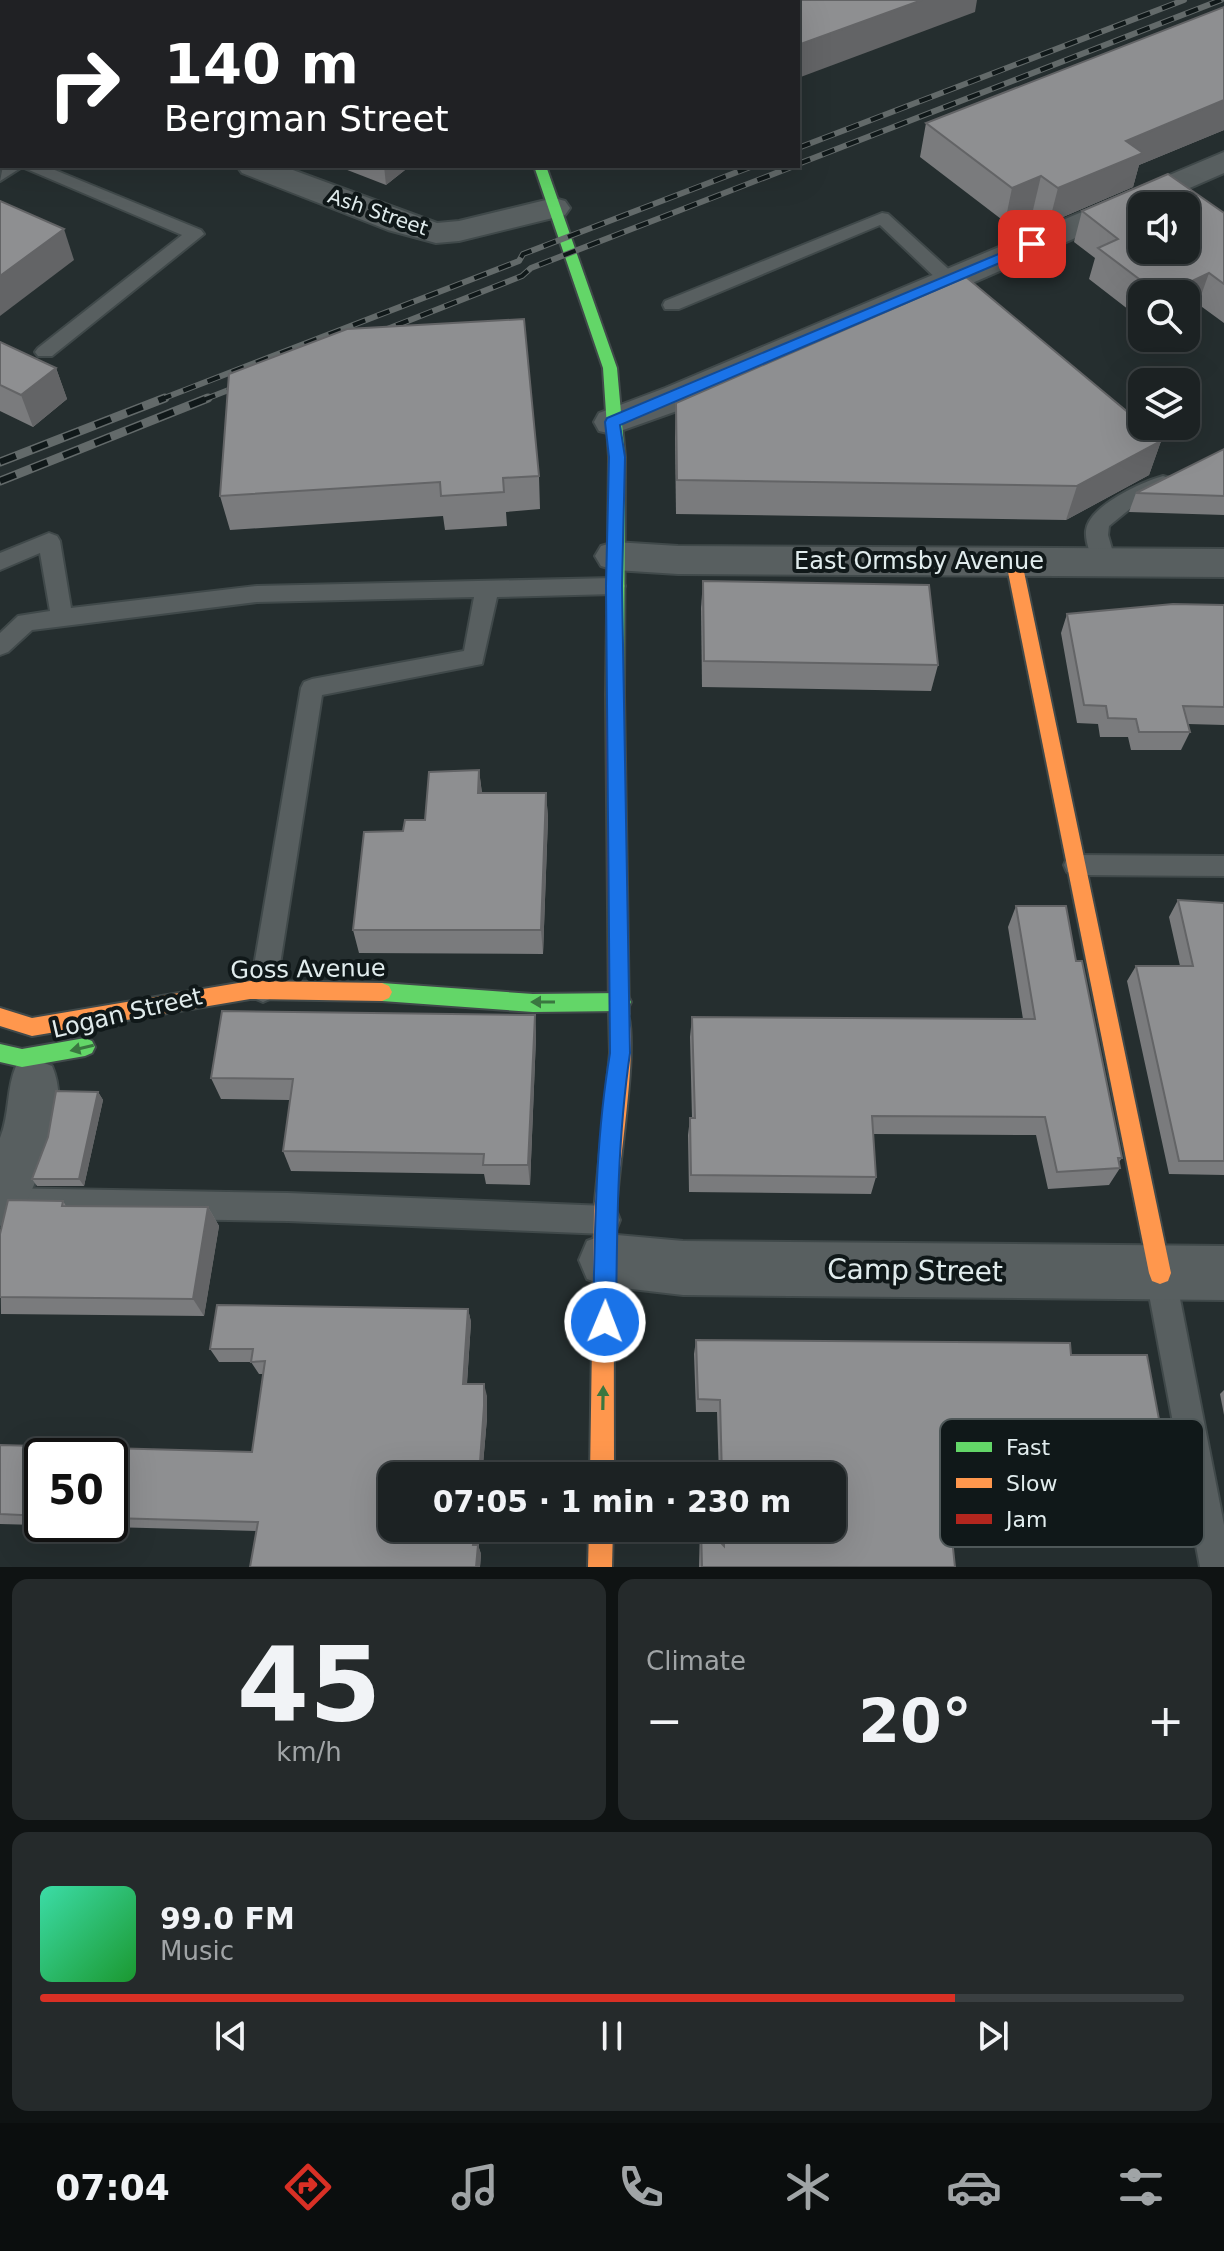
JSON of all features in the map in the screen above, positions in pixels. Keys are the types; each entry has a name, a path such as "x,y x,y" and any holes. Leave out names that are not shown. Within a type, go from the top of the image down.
{"main road":[{"path":"541,168 610,368 617,457 614,571 621,1002 620,1053 611,1109 602,1462"},
{"path":"1014,562 1160,1273"},
{"name":"Goss Avenue","path":"0,1017 32,1027 57,1025 225,992 263,990 405,992 533,1003 621,1002"},
{"path":"338,1011 405,992"},
{"name":"Logan Street","path":"17,1067 22,1058 48,1056 99,1044"},
{"path":"600,1567 601,1542"}],"street":[{"path":"612,422 1224,161"},
{"name":"Ash Street","path":"258,168 400,223 436,233 459,231 554,208"},
{"name":"East Ormsby Avenue","path":"614,571 678,560 1224,563"},
{"path":"0,1201 31,1124 17,1067"},
{"name":"Camp Street","path":"606,1240 683,1268 1224,1273"}],"lane":[{"path":"35,168 195,234 45,352"},
{"path":"672,305 882,218 949,280"},
{"path":"1105,563 1097,529 1102,518 1120,505 1185,472"},
{"path":"0,562 49,541 62,618"},
{"path":"0,646 26,622 257,594 487,589 614,571"},
{"path":"263,990 312,688 474,658 487,589"},
{"path":"1076,865 1224,866"},
{"path":"0,1201 288,1207 606,1240"},
{"path":"1160,1273 1188,1419"},
{"path":"1204,1504 1216,1567"}],"building":[{"path":"800,0 922,0 800,44"},
{"path":"1224,7 1224,100 1126,141 1143,153 1058,188 1041,176 1012,188 926,123"},
{"path":"1168,174 1194,192 1128,192 1128,264 1200,264 1200,196 1224,213 1224,284 1209,273 1194,280 1140,280 1098,248 1118,239 1082,211"},
{"path":"0,201 64,229 0,276"},
{"path":"966,277 1128,412 1128,440 1161,441 1077,486 677,480 676,403"},
{"path":"524,319 539,476 503,478 504,492 441,496 440,482 220,496 229,374 347,329"},
{"path":"0,342 56,368 21,395 0,385"},
{"path":"1224,449 1224,496 1136,493"},
{"path":"703,581 929,585 938,665 704,661"},
{"path":"1173,604 1224,605 1224,707 1183,706 1190,732 1139,732 1136,719 1108,718 1106,706 1084,705 1067,614"},
{"path":"479,770 478,793 546,793 541,930 353,930 364,832 403,831 405,820 425,820 429,772"},
{"path":"1178,900 1224,903 1224,1161 1179,1161 1136,966 1193,966"},
{"path":"1016,906 1066,906 1076,961 1082,961 1122,1158 1118,1158 1120,1168 1057,1172 1045,1117 872,1116 876,1177 691,1175 690,1118 695,1118 692,1017 1035,1019"},
{"path":"222,1011 535,1015 528,1165 483,1165 484,1154 283,1151 293,1079 211,1078"},
{"path":"56,1091 98,1092 79,1179 32,1179 48,1137"},
{"path":"8,1200 63,1201 62,1206 208,1207 193,1299 0,1297 0,1234"},
{"path":"217,1305 468,1309 463,1384 484,1384 480,1462 378,1462 378,1542 473,1542 473,1545 478,1545 476,1567 250,1567 258,1522 128,1518 128,1449 252,1452 265,1361 251,1362 253,1349 210,1349"},
{"path":"696,1340 1070,1343 1071,1355 1147,1355 1159,1419 940,1419 940,1547 953,1547 955,1567 702,1567 701,1542 720,1542 724,1546 724,1542 846,1542 846,1462 722,1462 720,1400 698,1399"},
{"path":"0,1445 24,1446 24,1515 0,1514"}],"railway":[{"path":"800,147 1184,0"},
{"path":"800,163 1221,0"},
{"path":"159,400 519,261 523,254 748,168"},
{"path":"372,335 522,276 531,268 789,168"},
{"path":"203,400 249,382"},
{"path":"0,462 165,398"},
{"path":"0,481 208,398"}],"traffic: fast":[{"path":"541,168 610,368 617,457 615,694"},
{"path":"382,992 533,1003 621,1002"},
{"path":"0,1053 22,1058 85,1047"}],"traffic: slow":[{"path":"1014,562 1160,1273"},
{"path":"0,1017 32,1027 250,990 382,992"},
{"path":"602,1462 605,1211 620,1053 619,1014"},
{"path":"600,1567 601,1542"}],"traffic: jam":[{"path":"615,694 619,1014"}],"route":[{"path":"605,1322 606,1191 611,1109 620,1053 621,942 614,586 617,457 612,422 678,397 1032,244"}]}
